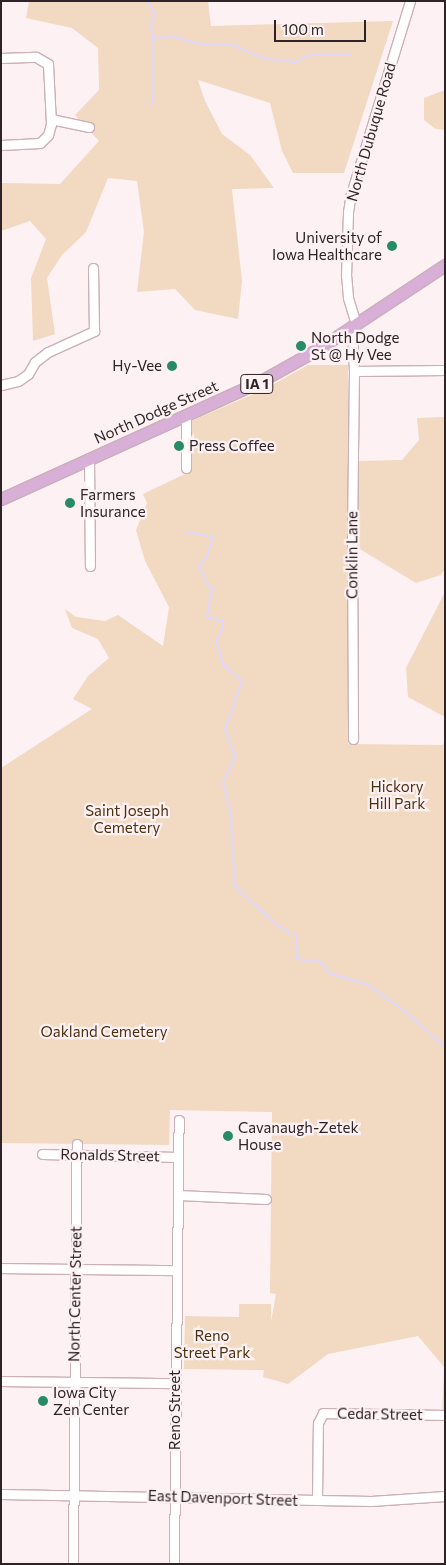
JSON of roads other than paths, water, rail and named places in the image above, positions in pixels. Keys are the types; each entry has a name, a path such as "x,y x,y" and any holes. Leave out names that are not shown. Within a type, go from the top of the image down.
{"main road":[{"name":"North Dodge Street","path":"1,499 186,416 289,366 445,264"}],"street":[{"name":"North Dubuque Road","path":"354,371 354,325 346,276 348,212 351,194 410,1"},
{"path":"1,58 36,57 44,60 49,69 51,119 48,135 40,142 34,145 1,145"},
{"path":"51,119 89,127"},
{"path":"1,385 18,381 28,374 35,362 48,352 94,331 93,268"},
{"path":"354,371 445,370"},
{"name":"Conklin Lane","path":"353,739 352,534 354,371"},
{"path":"186,416 186,468"},
{"path":"89,458 90,566"},
{"name":"Reno Street","path":"174,1564 179,1120"},
{"name":"North Center Street","path":"73,1564 77,1144"},
{"name":"Ronalds Street","path":"42,1154 178,1157"},
{"path":"178,1196 266,1199"},
{"path":"1,1268 177,1270"},
{"path":"1,1380 176,1383"},
{"name":"Cedar Street","path":"317,1500 318,1419 327,1413 445,1415"},
{"name":"East Davenport Street","path":"1,1494 371,1501 445,1496"}],"waterway":[{"path":"147,1 155,13 151,26 153,38 153,105"},
{"path":"153,38 174,37 203,45 233,45 262,58 295,62 310,55 351,55"},
{"path":"187,532 213,537 207,557 199,564 205,581 212,589 207,617 222,621 222,629 216,641 223,664 242,681 225,729 235,757 223,783 230,810 235,886 277,925 296,936 297,959 322,962 329,973 368,985 406,1012 445,1047"}],"place":[{"name":"University of Iowa Healthcare","path":"392,246"},
{"name":"North Dodge St @ Hy Vee","path":"301,346"},
{"name":"Hy-Vee","path":"172,366"},
{"name":"Press Coffee","path":"179,446"},
{"name":"Farmers Insurance","path":"70,503"},
{"name":"Cavanaugh-Zetek House","path":"228,1136"},
{"name":"Iowa City Zen Center","path":"43,1401"}],"park label":[{"name":"Hickory Hill Park","path":"397,794"},
{"name":"Saint Joseph Cemetery","path":"127,818"},
{"name":"Oakland Cemetery","path":"104,1032"},
{"name":"Reno Street Park","path":"212,1344"}]}
